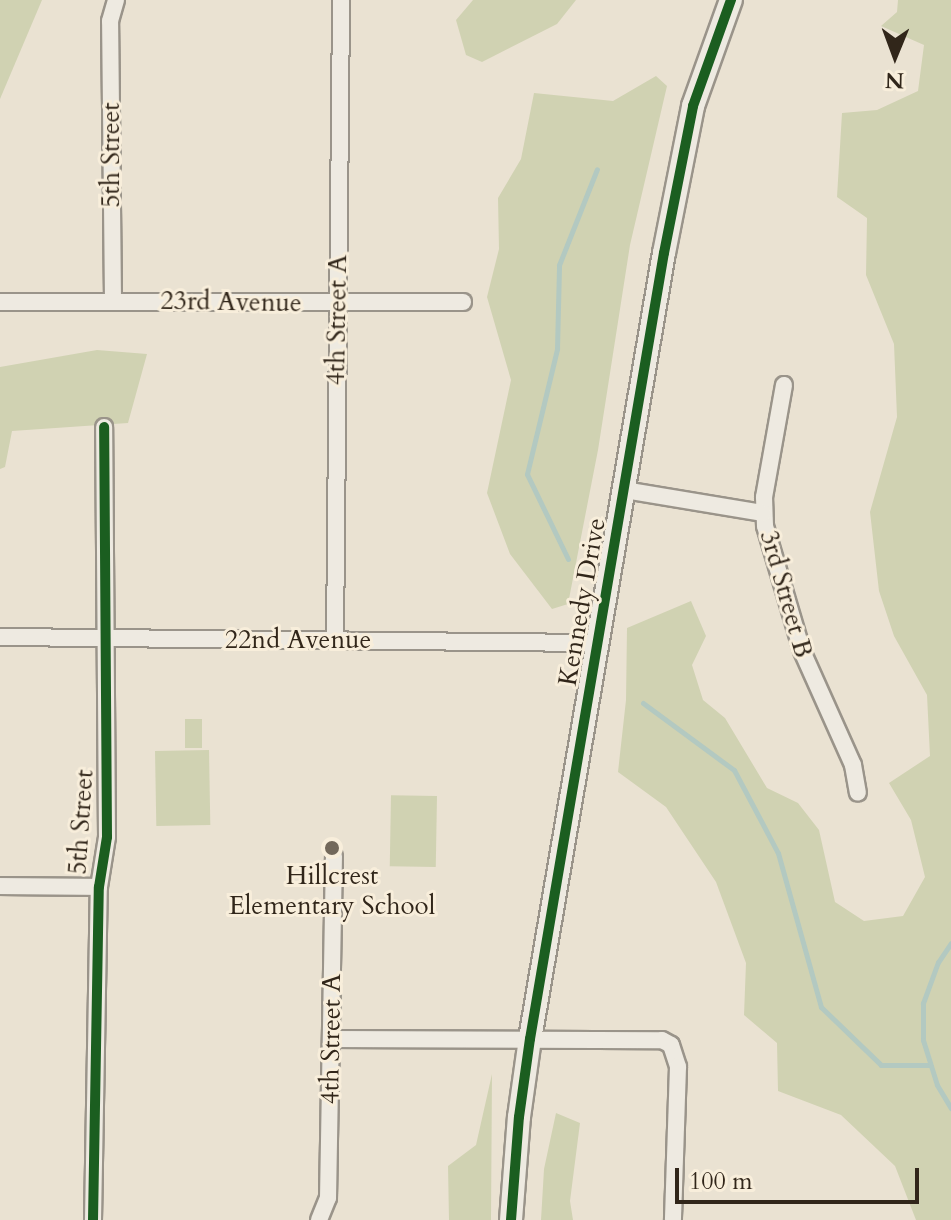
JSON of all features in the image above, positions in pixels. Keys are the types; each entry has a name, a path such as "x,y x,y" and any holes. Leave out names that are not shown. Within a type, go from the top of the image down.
{"street":[{"name":"4th Street A","path":"335,640 341,0"},
{"name":"Kennedy Drive","path":"511,1220 519,1117 530,1039 682,154 706,65 731,0"},
{"name":"5th Street","path":"113,300 114,5"},
{"name":"23rd Avenue","path":"0,302 463,302"},
{"name":"3rd Street B","path":"784,385 763,513 793,625 812,678 853,765 858,793"},
{"name":"5th Street","path":"93,1220 99,887 107,837 104,427"},
{"path":"624,490 763,513"},
{"name":"22nd Avenue","path":"0,637 597,643"},
{"name":"4th Street A","path":"319,1220 328,1198 334,856"},
{"path":"0,886 99,887"},
{"path":"332,1039 653,1039 671,1045 678,1067 673,1220"}],"green space":[{"path":"0,0 42,0 0,99"},
{"path":"473,0 576,0 557,24 482,62 466,55 456,20"},
{"path":"898,0 951,0 951,1220 916,1220 895,1166 841,1115 778,1091 777,1043 744,1015 746,963 716,882 666,807 618,772 626,700 627,628 691,601 706,636 692,665 703,700 725,718 767,788 798,803 819,830 835,902 864,921 903,916 925,877 911,820 889,783 930,756 927,695 894,636 879,591 870,512 897,417 894,344 866,275 867,218 837,197 842,113 877,110 918,91 924,45 881,26 897,12"},
{"path":"656,76 667,86 630,245 598,450 568,604 552,609 510,554 487,493 511,380 487,297 499,249 498,198 521,159 534,93 613,101"},
{"path":"97,350 147,354 128,423 12,431 5,467 0,469 0,367"},
{"path":"185,719 202,719 202,748 185,748"},
{"path":"209,750 210,825 156,826 155,751"},
{"path":"391,795 437,796 436,867 390,866"},
{"path":"492,1074 491,1220 449,1220 448,1166 476,1145"},
{"path":"556,1113 580,1123 570,1201 573,1220 541,1220 544,1169"}],"waterway":[{"path":"568,559 527,474 557,349 559,265 597,169"},
{"path":"643,703 734,770 778,853 821,1007 881,1065 930,1065"},
{"path":"951,943 938,962 923,1003 923,1040 937,1085 951,1108"}],"cycle path":[{"path":"511,1220 519,1117 530,1039 664,253 693,106 731,0"},
{"path":"93,1220 99,887 107,837 104,427"}],"place":[{"name":"Hillcrest Elementary School","path":"332,848"}]}
